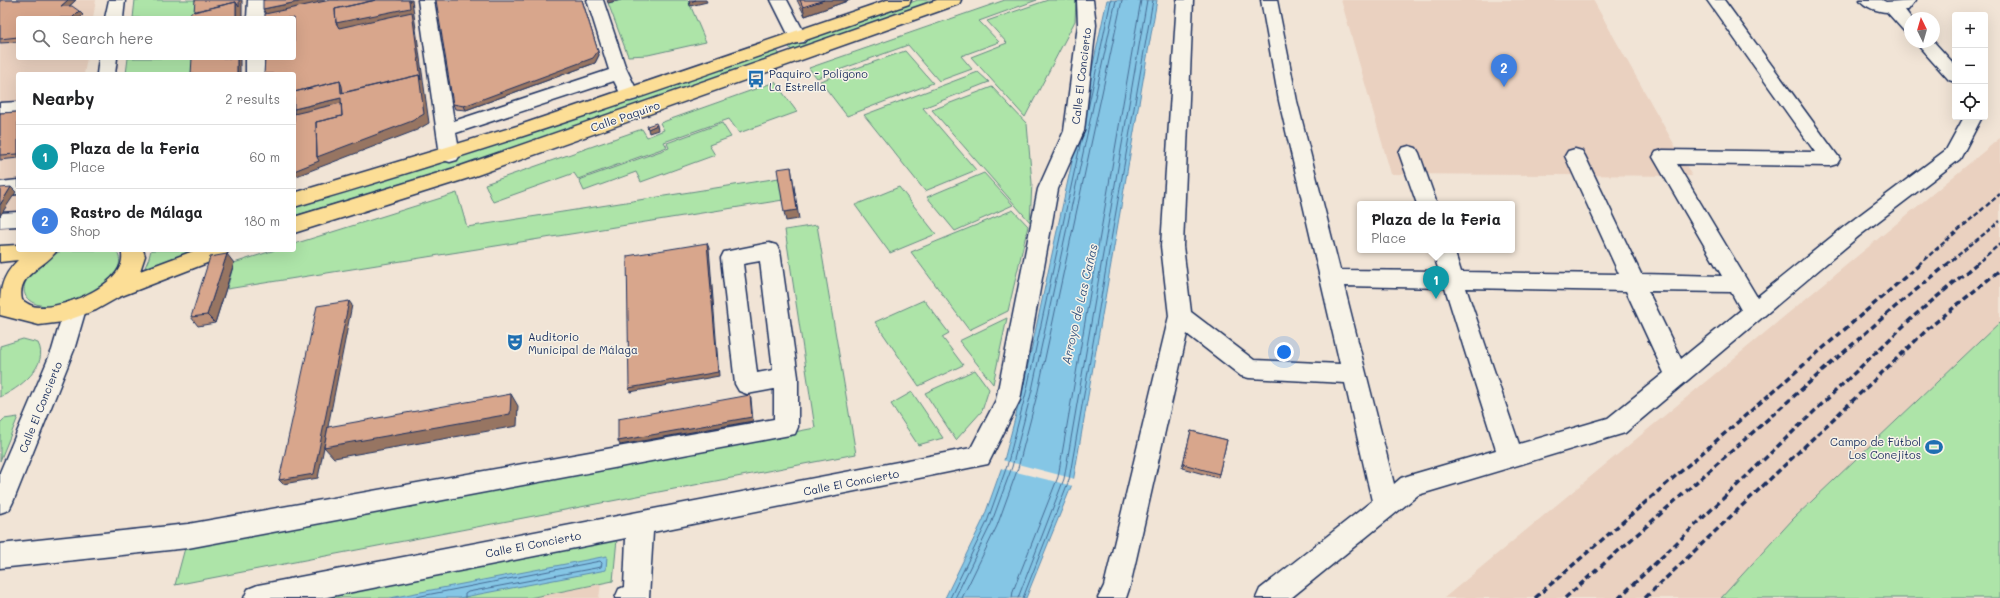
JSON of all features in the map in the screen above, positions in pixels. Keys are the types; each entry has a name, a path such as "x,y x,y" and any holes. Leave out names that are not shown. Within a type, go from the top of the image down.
{"main road":[{"name":"Calle Paquiro","path":"296,199 450,155 798,38 903,0"},
{"name":"Calle Paquiro","path":"296,224 465,172 953,0"},
{"path":"0,254 22,252"},
{"path":"22,311 12,304 10,292 15,277 28,263 42,252"},
{"path":"0,306 39,316 59,314 75,309 101,297 110,291 128,273 134,256 133,252"},
{"path":"110,291 213,252"}],"street":[{"path":"114,16 117,0"},
{"path":"256,0 256,16"},
{"path":"426,0 450,155"},
{"path":"595,0 619,72 630,95"},
{"path":"779,0 798,38"},
{"name":"Calle El Concierto","path":"258,598 979,457 1008,400 1048,189 1074,131 1087,25 1085,0"},
{"path":"1112,598 1117,586 1180,316 1172,246 1185,0"},
{"path":"1269,0 1288,101 1386,505"},
{"path":"1715,0 1830,159 1663,157 1754,312"},
{"path":"1868,0 1884,7 1902,6 1908,0"},
{"path":"1892,7 1904,20"},
{"path":"1929,48 1952,73"},
{"path":"106,72 108,60"},
{"path":"255,60 255,72"},
{"path":"446,130 619,72"},
{"path":"0,110 16,108"},
{"path":"1270,598 1410,486 1616,426 1852,231 1952,154 1970,120"},
{"path":"1409,153 1426,201"},
{"path":"1575,156 1677,376"},
{"path":"0,189 16,187"},
{"path":"0,205 16,203"},
{"path":"0,220 16,218"},
{"path":"0,556 188,536 786,427 786,377 769,251 732,258 747,384 786,377"},
{"path":"1444,253 1511,457"},
{"path":"1331,278 1738,284"},
{"name":"Calle El Concierto","path":"0,502 63,350 75,309"},
{"path":"1180,316 1249,369 1354,374"},
{"path":"629,598 637,595 640,523"}],"shaded area":[{"path":"0,0 96,0 93,16 16,16 16,60 87,60 84,72 16,72 16,228 0,229"},
{"path":"1341,0 1593,0 1692,176 1391,174"},
{"path":"2000,138 2000,322 1793,519 1721,598 1444,598"},
{"path":"601,584 599,598 529,598"}],"green space":[{"path":"135,0 198,0 197,16 133,16"},
{"path":"621,0 688,0 706,42 648,55 628,56 608,3"},
{"path":"918,0 937,0 792,51 788,45"},
{"path":"1005,0 1037,0 979,21 999,42 961,56 972,69 939,81 908,45 817,78 809,68"},
{"path":"1048,0 1076,0 1075,21 1025,117 971,57 1007,43 987,21"},
{"path":"776,49 780,55 468,164 296,215 296,203 445,162"},
{"path":"905,51 933,83 847,116 820,81"},
{"path":"128,60 195,60 194,72 126,72"},
{"path":"978,72 989,82 923,108 976,170 925,191 864,115"},
{"path":"775,82 797,112 739,133 729,119 664,142 667,147 578,179 574,173 493,202 485,184 642,129 647,137 664,130 660,123"},
{"path":"992,87 1027,124 1032,183 1030,222 932,110"},
{"path":"722,123 731,137 709,145 715,155 641,182 636,172 584,191 579,180 669,148 667,143"},
{"path":"984,173 1013,205 955,231 927,197"},
{"path":"779,178 783,200 227,289 234,263 269,252 296,252 296,243 457,193 467,227"},
{"path":"899,187 936,234 890,253 855,205"},
{"path":"1013,210 1028,226 1008,311 969,330 911,252"},
{"path":"817,225 856,454 175,585 185,548 815,428 785,230"},
{"path":"59,252 116,252 120,261 116,272 106,283 91,293 74,301 57,305 41,305 29,300 26,296 24,290 25,283 36,267 52,255"},
{"path":"150,252 189,252 143,272"},
{"path":"924,300 949,333 942,337 963,365 919,386 875,322"},
{"path":"1007,318 993,384 959,341"},
{"name":"Campo de Fútbol Los Conejitos","path":"2000,322 2000,598 1721,598 1793,519"},
{"path":"23,339 38,343 41,351 40,360 31,375 24,382 0,397 0,346"},
{"path":"975,370 989,389 982,411 956,440 925,393"},
{"path":"912,392 943,438 918,445 891,404"},
{"path":"18,417 0,461 0,423 4,419"},
{"path":"617,539 613,581 529,598 324,598"}],"water":[{"name":"Arroyo de Las Cañas","path":"1107,0 1157,0 1073,482 1026,598 945,598 983,520 1003,464 1023,388"},
{"path":"607,556 606,570 459,598 390,598"}],"pier":[{"path":"1002,460 1075,479 1075,482 1073,486 1000,468"}],"building":[{"path":"0,0 68,0 61,6 72,6 79,11 74,16 16,16 16,37 0,39"},
{"path":"195,0 239,0 239,7 236,2 194,12"},
{"path":"263,0 307,0 263,9"},
{"path":"330,0 376,0 335,9 336,23 339,28 412,12 421,80 419,75 343,93 340,81 296,92 296,72 264,72 265,60 296,60 296,16 265,16 265,14"},
{"path":"376,0 409,0 410,8 336,23 335,9"},
{"path":"436,0 582,0 598,51 593,58 464,106 453,104"},
{"path":"800,0 824,0 803,7"},
{"path":"236,2 236,16 190,16 191,12"},
{"path":"192,60 237,60 237,72 191,72"},
{"path":"419,75 424,114 412,121 317,157 316,122 342,116 341,98 296,109 296,92 340,81 341,93"},
{"path":"341,103 342,116 316,122 317,157 319,161 296,170 296,114"},
{"path":"16,112 16,154 0,155 0,113"},
{"path":"656,123 657,125 648,129 647,126"},
{"path":"791,167 797,210 784,212 777,169"},
{"path":"11,187 0,205 0,188"},
{"path":"707,243 718,372 629,388 627,256"},
{"path":"227,254 207,315 191,317 210,257"},
{"path":"349,301 314,474 279,480 317,306"},
{"path":"511,394 510,414 324,447 328,427"},
{"path":"750,395 752,417 618,441 618,419"},
{"path":"1191,431 1227,440 1219,474 1183,464"}],"railway":[{"path":"1918,265 2000,194"},
{"path":"1946,265 2000,221"},
{"path":"1975,265 2000,244"},
{"path":"1535,598 1920,264"},
{"path":"1565,598 1895,307 1948,264"},
{"path":"1619,598 1914,316 1976,264"},
{"path":"1645,598 1930,327 2000,270"}],"place":[{"name":"Paquiro - Polígono La Estrella","path":"756,79"},
{"name":"Rastro de Málaga","path":"1504,87"},
{"name":"Plaza de la Feria","path":"1436,299"},
{"name":"Auditorio Municipal de Málaga","path":"515,342"},
{"name":"Campo de Fútbol Los Conejitos","path":"1934,447"}]}
